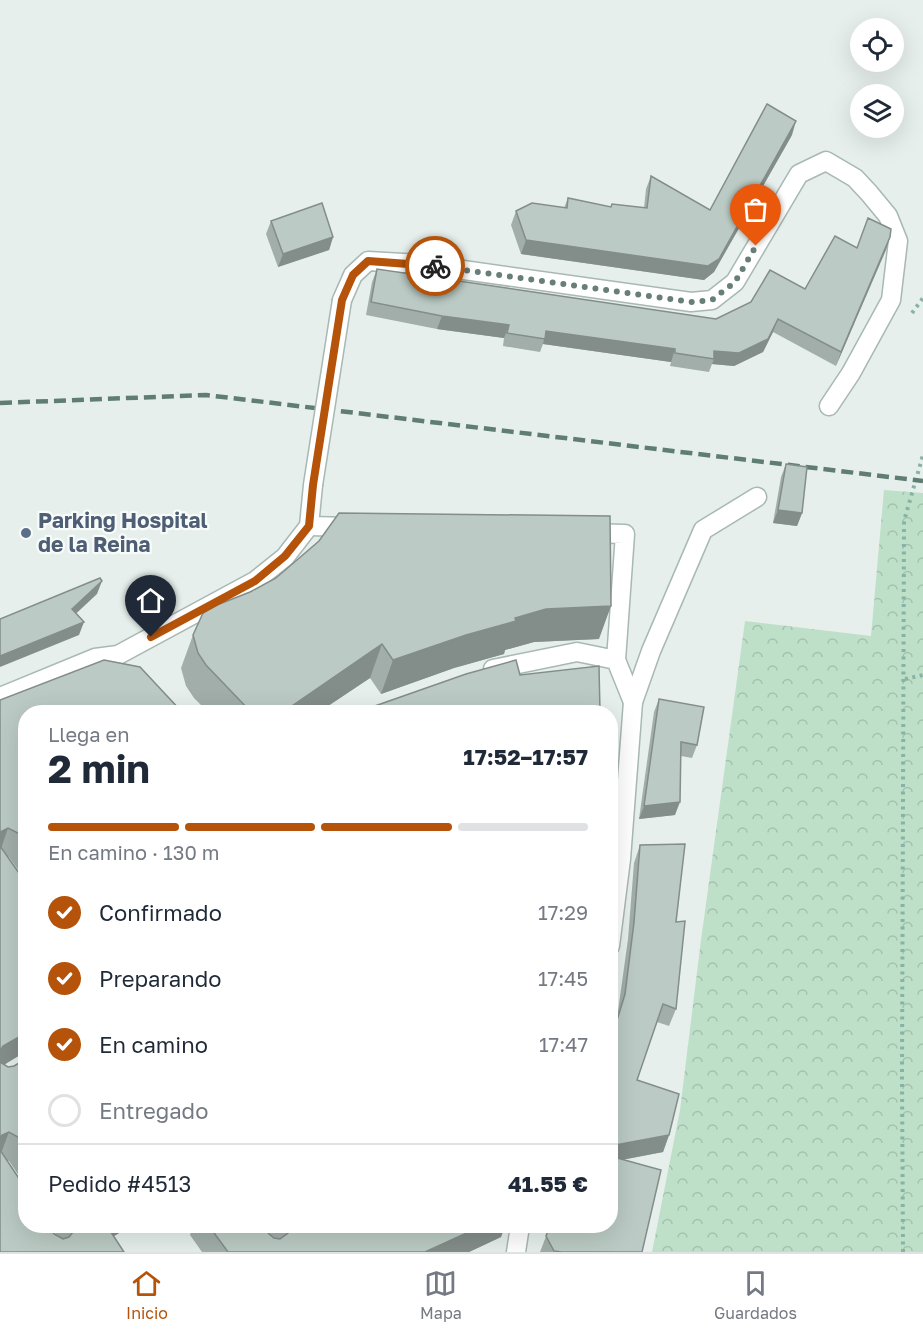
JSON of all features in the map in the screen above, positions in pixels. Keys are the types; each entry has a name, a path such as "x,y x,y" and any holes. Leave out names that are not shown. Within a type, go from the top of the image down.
{"street":[{"path":"0,696 95,658 118,655 255,581 285,556 309,526 313,485 342,300 353,275 368,261 421,264 691,302 712,300 735,282 799,174 826,161 855,178 869,193 888,216 898,241 891,300 851,373 829,406"},
{"path":"618,883 633,702 651,651 702,530 757,497"},
{"path":"309,526 367,528"},
{"path":"566,533 625,534 616,660 633,702"},
{"path":"478,673 510,664 577,652 616,660"},
{"path":"118,655 134,671"},
{"path":"516,1252 519,1233"}],"path":[{"path":"903,1252 904,521 923,455"},
{"path":"905,679 923,675"}],"green space":[{"path":"884,490 923,493 923,1252 652,1252 680,1110 745,621 871,636"}],"building":[{"path":"767,104 796,121 719,259 708,266 526,240 516,211 532,203 567,208 568,198 611,207 612,204 647,208 651,176 710,210"},
{"path":"322,203 333,237 283,254 271,221"},
{"path":"868,218 891,229 890,237 841,352 778,319 768,339 739,353 714,351 714,359 675,353 675,349 546,331 545,339 507,333 509,325 442,316 371,302 377,269 716,319 751,302 770,270 805,289 835,236 857,248"},
{"path":"786,464 807,467 802,513 778,510"},
{"path":"339,513 610,516 611,606 546,609 515,618 516,621 393,660 382,644 293,705 244,705 206,665 198,653 193,635 203,613 276,578 319,541"},
{"path":"100,578 102,581 72,609 84,622 0,656 0,619"},
{"path":"104,660 140,667 175,705 18,705 18,833 8,828 0,833 0,700"},
{"path":"516,660 520,675 599,666 600,705 378,705 466,674"},
{"path":"659,699 704,707 697,745 681,742 680,802 644,806"},
{"path":"685,844 676,922 685,921 676,1009 663,1004 637,1080 679,1094 669,1135 618,1145 618,1017 625,994 640,845"},
{"path":"0,846 18,872 18,1038 3,1046 0,1051"},
{"path":"0,1062 8,1067 18,1064 18,1137 9,1132 2,1135 0,1139"},
{"path":"0,1150 18,1177 18,1233 53,1233 63,1239 72,1233 112,1233 124,1252 0,1252"},
{"path":"618,1158 661,1170 642,1252 554,1251 546,1236 547,1233 618,1233"},
{"path":"214,1233 268,1233 274,1238 280,1239 288,1233 467,1233 425,1252 228,1252"}],"railway":[{"path":"0,403 206,395 923,481"}],"way so far":[{"path":"435,266 691,302 712,300 735,282 756,246"}],"place":[{"name":"Parking Hospital de la Reina","path":"26,533"}],"route":[{"path":"151,637 255,581 285,556 309,526 313,485 342,300 353,275 368,261 435,266"}]}
